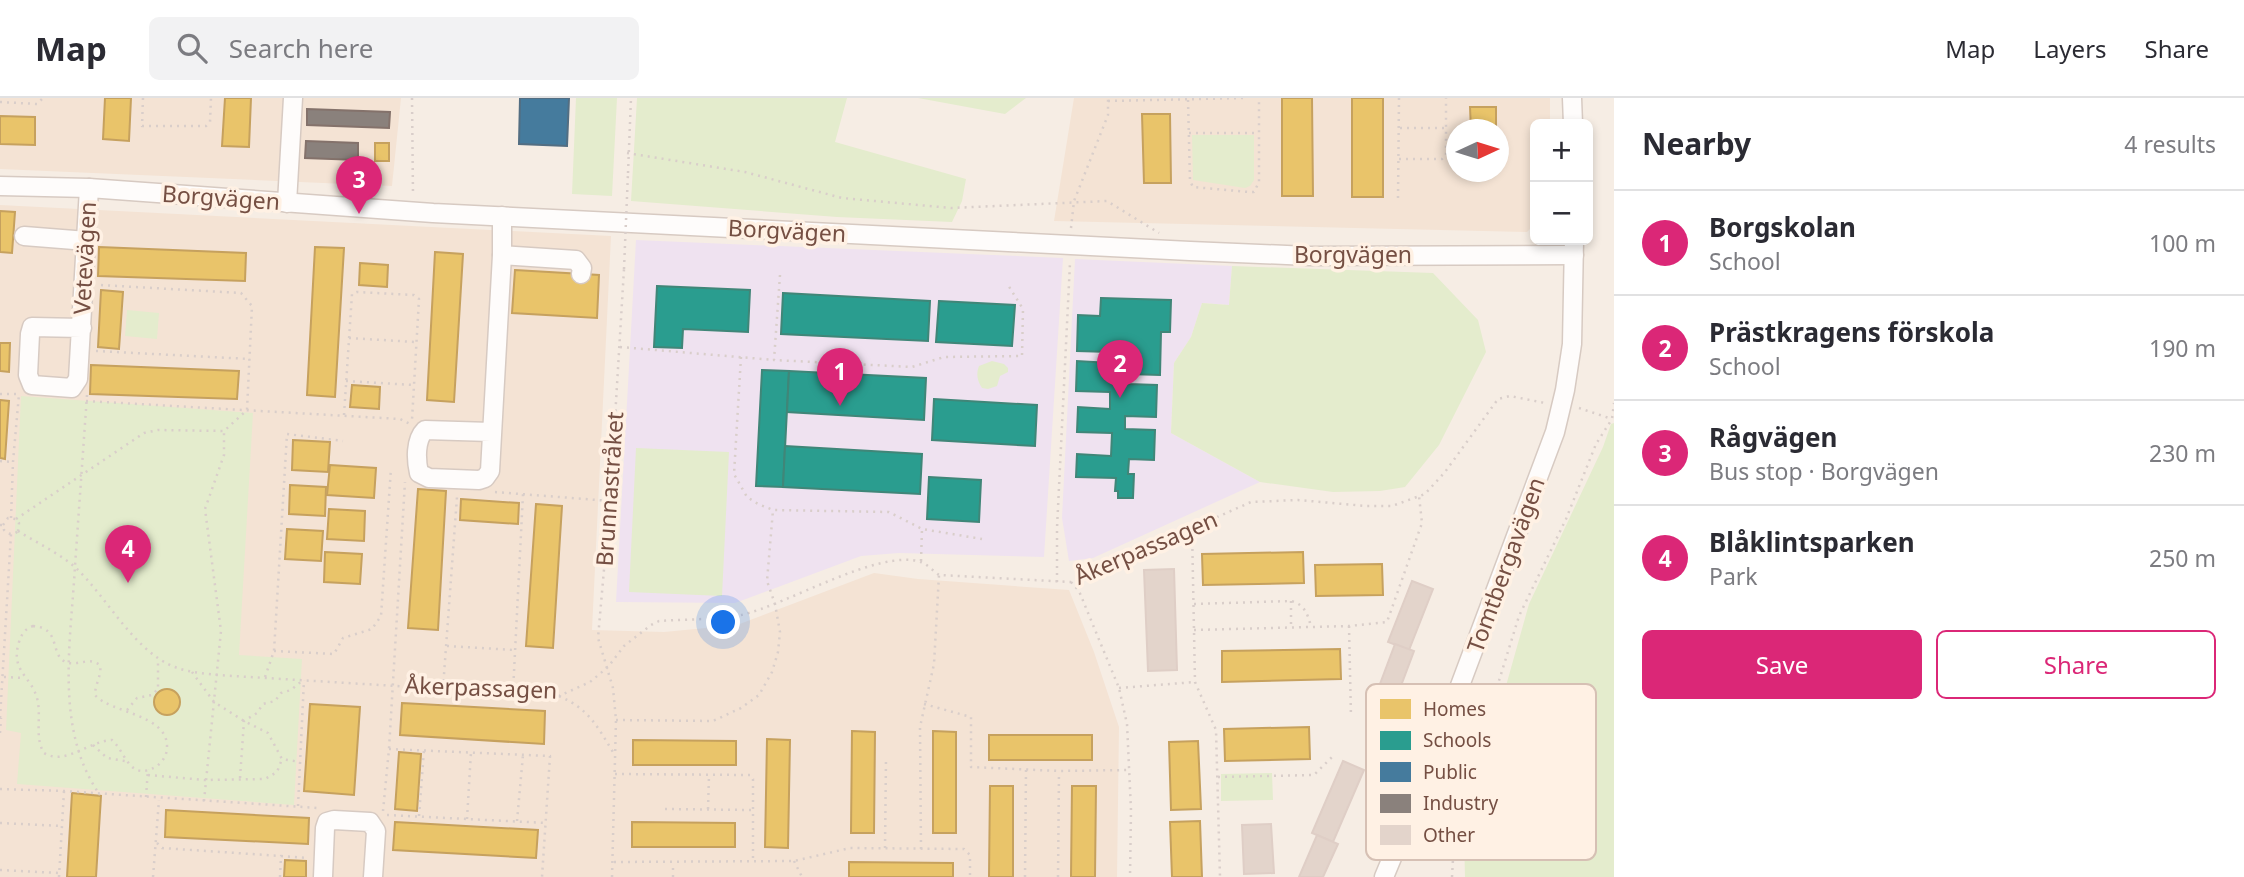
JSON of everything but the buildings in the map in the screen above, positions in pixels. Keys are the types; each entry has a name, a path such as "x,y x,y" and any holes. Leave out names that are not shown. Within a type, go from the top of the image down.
{"street":[{"path":"287,203 293,98"},
{"path":"1572,98 1573,119"},
{"name":"Borgvägen","path":"0,186 89,188 502,216 1309,256 1574,248"},
{"name":"Vetevägen","path":"82,328 32,327 28,375 32,385 72,388 78,379 82,328 89,188"},
{"path":"491,432 425,430 418,443 419,473 429,478 478,480 485,478 490,471 502,216"},
{"path":"24,236 87,241"},
{"name":"Tomtbergavägen","path":"1461,684 1555,432 1572,344 1574,248"},
{"path":"502,255 576,260 582,268 582,274"},
{"path":"323,877 325,828 327,822 334,820 370,822 376,831 373,877"},
{"name":"Tomtbergavägen","path":"1384,877 1391,860"}],"path":[{"path":"0,102 37,104 43,98"},
{"path":"143,98 142,126 206,125 210,122 211,98"},
{"path":"412,98 413,198"},
{"name":"Brunnastråket","path":"612,877 616,720 613,688 598,638 610,501 632,98"},
{"path":"1071,231 1074,201 1108,116 1108,99 1246,98"},
{"path":"1188,100 1189,181 1193,187 1254,192 1259,182 1259,98"},
{"path":"1398,198 1399,98"},
{"path":"1446,98 1446,119"},
{"path":"1399,128 1446,128"},
{"path":"1189,133 1259,133"},
{"path":"627,153 745,173 842,198 951,208 1107,201 1159,233"},
{"path":"1399,159 1443,159 1446,155"},
{"path":"1057,582 1057,528 1070,263"},
{"path":"774,360 780,275"},
{"path":"11,534 4,530 2,525 5,520 13,518 151,430 224,431 247,410 252,306 241,293 84,283"},
{"path":"619,347 774,360 912,367 944,357 1022,356 1023,309 1007,285"},
{"path":"344,415 352,294 414,295 419,299 410,433"},
{"path":"349,338 416,342"},
{"path":"80,349 250,359"},
{"path":"741,357 734,474 747,496 773,510 890,512 922,529 982,539"},
{"path":"346,381 414,385"},
{"path":"13,518 13,462 19,394"},
{"name":"Åkerpassagen","path":"939,575 1071,582 1251,502 1298,500 1392,506 1425,494 1445,472 1498,399 1510,396 1545,404"},
{"path":"100,795 84,771 78,751 69,663 86,401 400,419 412,425"},
{"path":"1498,684 1519,616 1566,519 1596,444 1612,419 1614,403"},
{"path":"1576,407 1612,419"},
{"path":"204,801 221,631 205,509 224,455 224,431"},
{"path":"265,677 274,651 287,434 343,441"},
{"path":"0,461 13,462"},
{"path":"274,651 334,654 343,638 372,629 380,616 390,468"},
{"path":"382,815 389,749 405,478"},
{"path":"443,688 457,490"},
{"path":"484,492 610,501"},
{"path":"513,692 523,494"},
{"path":"1194,630 1349,626 1387,622 1422,523 1419,496"},
{"path":"616,720 713,721 741,708 759,695 772,672 780,632 767,581 773,510"},
{"path":"11,534 18,531 19,523 13,518"},
{"path":"1192,527 1195,682 1216,730 1220,877"},
{"path":"921,849 920,727 934,664 939,575 921,562 922,529"},
{"name":"Åkerpassagen","path":"18,531 75,568 133,635 158,659 172,666 217,675 559,696 590,682 608,667 624,646 659,621 740,615 775,604 876,563 898,560 921,562"},
{"path":"0,733 11,534"},
{"path":"1071,582 1079,591 1119,688 1127,724 1130,877"},
{"path":"1194,604 1290,601 1299,603 1309,616 1311,627"},
{"path":"1290,601 1291,628"},
{"path":"1349,626 1351,717"},
{"path":"41,627 49,632 54,638 60,657 69,663 97,663 101,671 95,695 102,701 153,724 166,740 167,749 163,760 148,769 135,769 125,761 112,740 57,758 42,751 37,697 24,678 17,655 24,630 41,627"},
{"path":"447,646 514,650"},
{"path":"127,710 137,698 152,695 158,689 158,659"},
{"path":"148,775 205,780 265,779 277,772 282,759 268,733 214,702 192,672"},
{"path":"4,677 24,678"},
{"path":"244,721 257,713 263,704 275,701 282,692 291,690 304,680"},
{"path":"298,806 304,680"},
{"path":"1119,688 1195,682"},
{"path":"559,696 576,703 586,712 615,755"},
{"path":"924,704 971,716 971,767 1059,771 1129,770"},
{"path":"240,778 244,721"},
{"path":"93,745 107,758 125,761"},
{"path":"389,749 551,757 542,877"},
{"path":"419,816 424,750"},
{"path":"467,819 471,752"},
{"path":"517,822 523,755"},
{"path":"1218,777 1314,775 1333,756"},
{"path":"282,759 300,762"},
{"path":"885,848 886,759"},
{"path":"146,797 148,769"},
{"path":"1025,877 1026,770"},
{"path":"1058,877 1059,771"},
{"path":"614,774 750,775 753,779 753,860"},
{"path":"708,809 709,775"},
{"path":"0,789 325,808"},
{"path":"0,870 59,875 64,791"},
{"path":"153,877 159,799"},
{"path":"665,809 752,810"},
{"path":"376,811 382,815 547,823"},
{"path":"0,822 62,826"},
{"path":"157,843 162,848 314,858"},
{"path":"612,862 794,861 850,848 964,849 970,855 970,877"},
{"path":"280,877 281,856"},
{"path":"673,861 673,877"},
{"path":"794,861 802,877"}],"shaded area":[{"path":"0,98 401,98 392,186 0,169"},
{"path":"1074,98 1550,98 1550,119 1530,119 1530,229 1527,232 1054,221"},
{"path":"0,205 611,236 592,630 664,632 737,625 874,573 918,579 1069,590 1094,652 1119,727 1117,877 0,877"},
{"path":"636,240 1063,258 1044,557 899,553 861,556 735,603 616,602"},
{"path":"1075,259 1232,266 1229,305 1202,303 1191,337 1174,363 1171,433 1260,482 1093,558 1069,561 1062,518"}],"green space":[{"path":"576,98 617,98 612,196 572,194"},
{"path":"637,98 847,98 835,142 966,179 962,201 952,222 837,217 631,201"},
{"path":"918,98 1026,98 1005,114"},
{"path":"1192,135 1254,135 1254,180 1250,186 1245,188 1193,180"},
{"path":"1232,266 1433,273 1478,320 1486,352 1439,445 1405,487 1380,491 1333,492 1260,482 1171,433 1174,363 1191,337 1202,303 1229,305"},
{"path":"127,310 159,313 157,339 125,336"},
{"path":"992,361 1004,364 1008,372 1000,376 997,386 982,388 978,377 979,366"},
{"path":"21,396 253,413 239,655 302,659 294,805 17,784 21,733 6,730"},
{"path":"1614,423 1614,877 1465,877 1465,860 1596,860 1596,684 1506,684 1529,604 1603,447 1611,424"},
{"path":"636,448 729,452 722,596 629,592"},
{"path":"1272,773 1273,800 1221,801 1221,774"}],"place":[{"name":"Rågvägen","path":"359,214"},
{"name":"Prästkragens förskola","path":"1120,398"},
{"name":"Borgskolan","path":"840,406"},
{"name":"Blåklintsparken","path":"128,583"}]}
